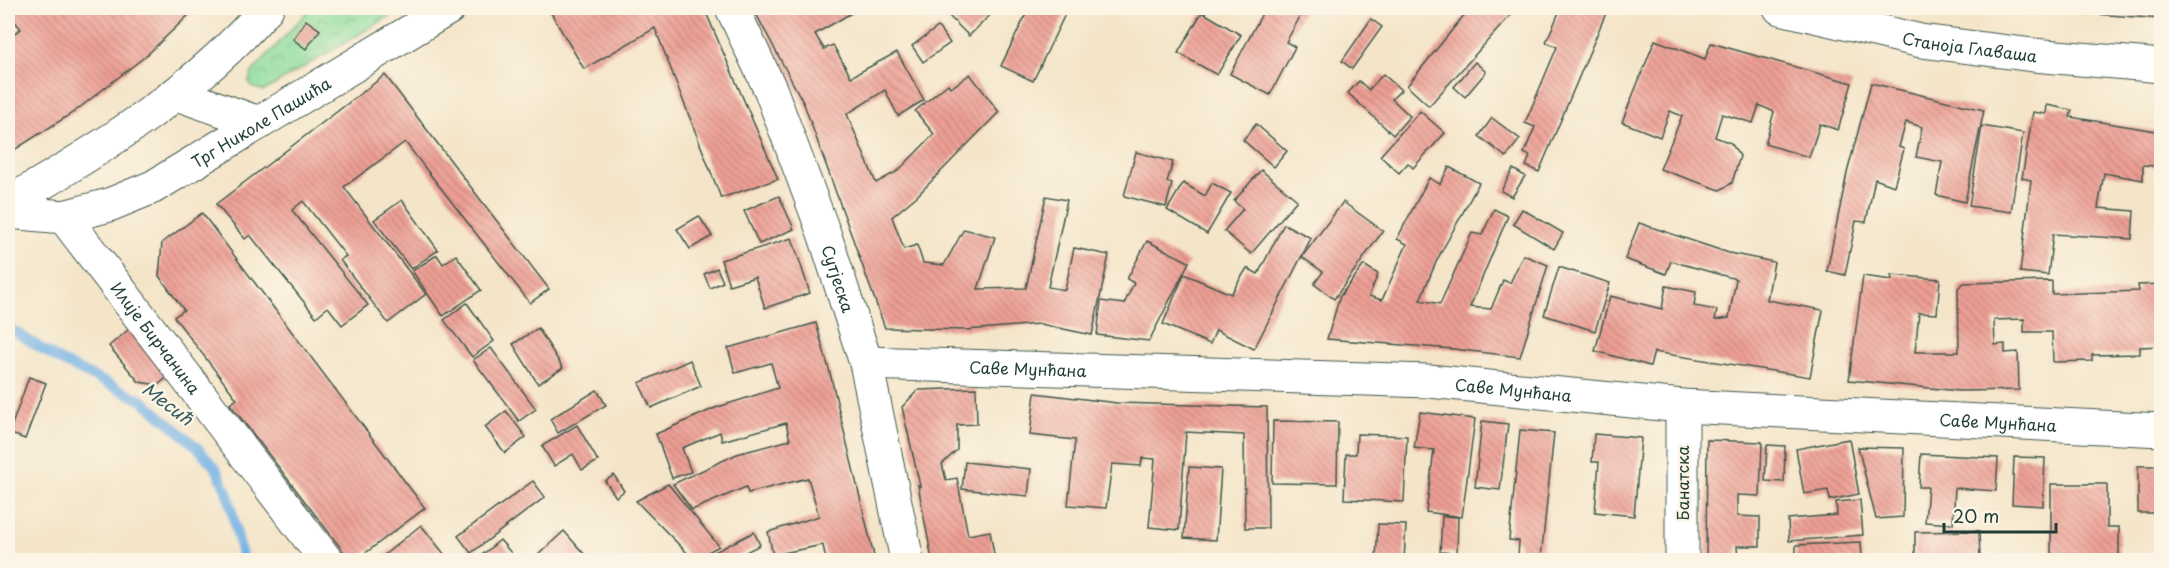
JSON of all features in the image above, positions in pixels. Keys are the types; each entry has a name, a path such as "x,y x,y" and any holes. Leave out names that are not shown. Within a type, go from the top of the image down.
{"street":[{"path":"8,203 93,154 135,126 177,94 237,41 267,8"},
{"name":"Трг Николе Пашића","path":"64,217 109,205 153,187 449,8"},
{"name":"Сутјеска","path":"732,8 771,91 825,236 866,363 907,561"},
{"name":"Станоја Главаша","path":"1780,8 1922,41 2033,55 2162,66"},
{"path":"177,94 259,123"},
{"path":"8,212 64,217"},
{"name":"Илије Бирчанина","path":"64,217 326,561"},
{"name":"Саве Мунћана","path":"866,363 1429,381 1682,406 2162,430"},
{"name":"Банатска","path":"1682,406 1682,561"}],"green space":[{"path":"311,8 403,8 264,91 251,87 249,80 253,71"}],"building":[{"path":"11,8 196,8 147,55 74,112 8,154 8,37 21,29 8,13"},
{"path":"548,8 704,8 778,179 721,198 655,28 584,69"},
{"path":"753,8 860,8 815,34 824,49 833,45 851,77 897,52 924,100 898,116 885,90 847,114 876,183 898,171 934,134 915,111 948,84 951,88 970,74 999,112 917,196 892,217 904,249 917,245 923,263 944,265 964,229 995,237 978,289 1026,288 1046,196 1067,200 1048,287 1065,290 1074,248 1109,255 1092,335 1040,324 966,330 885,328 804,104"},
{"path":"941,8 997,8 969,36"},
{"path":"1029,8 1068,8 1033,81 1001,66"},
{"path":"1265,8 1305,8 1286,42 1295,47 1270,95 1230,74"},
{"path":"1467,8 1517,8 1429,106 1407,86 1469,9"},
{"path":"1561,8 1593,8 1606,13 1539,172 1526,166 1530,156 1524,153 1535,127 1525,123 1557,47 1546,42"},
{"path":"2082,8 2162,8 2162,19 2082,13"},
{"path":"1202,12 1241,35 1217,75 1178,53"},
{"path":"1371,19 1382,27 1352,69 1342,61"},
{"path":"306,20 320,30 306,49 293,39"},
{"path":"938,27 950,43 923,62 912,46"},
{"path":"1655,40 1705,59 1711,43 1852,83 1838,130 1820,124 1809,157 1765,144 1774,112 1759,105 1753,123 1722,114 1715,137 1731,143 1740,156 1732,183 1720,190 1660,169 1682,116 1670,111 1660,137 1622,122"},
{"path":"1475,62 1486,72 1465,97 1454,87"},
{"path":"1383,74 1401,90 1392,99 1410,116 1393,135 1348,93 1359,81 1369,90"},
{"path":"385,75 549,289 530,303 405,142 344,187 426,294 388,323 340,260 346,256 303,201 292,210 368,305 342,325 328,307 316,317 250,235 245,239 216,204"},
{"path":"1871,83 1984,110 1965,202 1936,195 1942,162 1916,157 1922,127 1906,122 1899,147 1904,149 1894,186 1875,179 1866,222 1856,221 1845,275 1827,271 1847,173"},
{"path":"2047,105 2072,110 2070,117 2162,132 2162,167 2143,165 2143,180 2104,173 2098,208 2134,211 2132,239 2053,234 2048,275 2020,272 2031,180 2022,178 2033,112 2046,114"},
{"path":"1420,111 1445,133 1413,168 1408,163 1399,173 1380,156"},
{"path":"1492,118 1520,139 1506,157 1479,136"},
{"path":"1256,124 1287,151 1274,167 1243,140"},
{"path":"1982,126 2023,133 2011,212 1969,206"},
{"path":"1136,152 1173,162 1167,182 1172,184 1166,207 1124,196"},
{"path":"1449,167 1479,183 1437,260 1420,300 1440,304 1472,233 1482,235 1494,209 1508,216 1470,307 1491,309 1503,280 1510,283 1523,255 1548,265 1520,357 1327,339 1340,296 1364,265 1378,274 1369,296 1382,300 1407,244 1397,239 1429,178 1440,184"},
{"path":"1513,169 1525,176 1512,197 1501,191"},
{"path":"1261,170 1297,200 1251,254 1224,231 1243,209 1234,201"},
{"path":"1183,183 1205,196 1212,183 1231,193 1207,234 1167,210"},
{"path":"779,196 794,229 759,244 744,211"},
{"path":"402,200 438,250 411,269 374,220"},
{"path":"1343,202 1383,231 1334,299 1314,284 1323,272 1302,257"},
{"path":"1522,209 1563,233 1554,249 1513,224"},
{"path":"202,213 425,508 356,560 350,560 230,404 237,399 174,317 184,310 159,276 162,243"},
{"path":"699,216 712,236 690,249 677,229"},
{"path":"1639,223 1729,253 1774,262 1767,300 1823,310 1810,377 1654,352 1650,366 1595,351 1610,296 1662,309 1666,286 1696,292 1694,306 1717,310 1715,320 1729,318 1736,279 1671,261 1666,274 1625,259"},
{"path":"1284,224 1311,238 1254,349 1216,330 1210,344 1163,324 1184,274 1231,294 1247,268 1258,274"},
{"path":"792,238 810,293 765,308 755,277 729,285 721,260"},
{"path":"1147,241 1189,262 1149,341 1097,335 1101,301 1124,304 1134,283 1127,279"},
{"path":"437,255 443,264 456,255 481,290 443,316 412,271"},
{"path":"1559,267 1610,283 1595,331 1544,315"},
{"path":"717,268 723,282 710,288 704,274"},
{"path":"1891,275 1940,279 1937,314 1919,313 1915,352 1959,352 1958,288 1964,283 2052,281 2052,294 2139,291 2138,285 2162,284 2162,346 2140,347 2140,354 2092,355 2092,361 2053,362 2052,332 2024,332 2024,319 1994,320 1995,345 2005,344 2005,353 2018,352 2019,390 1960,391 1849,380 1863,276 1892,280"},
{"path":"467,303 494,341 472,357 444,320"},
{"path":"149,312 189,359 158,385 139,382 109,346"},
{"path":"816,323 875,560 826,560 823,545 773,555 768,532 819,516 808,478 748,493 746,487 692,510 673,484 737,454 790,440 786,423 722,441 720,432 682,448 691,472 672,478 656,434 715,408 778,388 771,363 735,373 728,348"},
{"path":"538,328 563,368 538,384 513,344"},
{"path":"491,348 536,409 519,421 473,360"},
{"path":"690,360 701,386 651,408 639,383"},
{"path":"29,377 46,383 25,439 9,433"},
{"path":"976,388 977,424 957,425 957,450 942,464 946,480 957,478 968,535 990,531 995,560 932,560 918,485 920,486 902,407 918,390"},
{"path":"597,390 606,405 558,433 550,419"},
{"path":"1035,393 1117,403 1267,407 1268,528 1245,528 1244,435 1186,432 1179,530 1149,527 1155,459 1142,458 1141,466 1112,464 1106,508 1068,505 1075,440 1030,435"},
{"path":"506,411 526,437 505,453 485,427"},
{"path":"1420,412 1475,419 1462,517 1426,512 1434,450 1414,448"},
{"path":"1273,421 1338,422 1337,484 1272,483"},
{"path":"1482,421 1508,424 1500,490 1475,487"},
{"path":"577,425 598,461 582,470 573,454 554,466 542,446"},
{"path":"1520,430 1554,433 1541,559 1518,557 1519,541 1509,540"},
{"path":"1357,434 1407,436 1404,502 1344,499 1346,454 1356,454"},
{"path":"1594,434 1641,438 1634,516 1595,512 1599,462 1592,462"},
{"path":"1849,439 1859,494 1830,500 1828,490 1804,494 1796,449"},
{"path":"1707,440 1762,442 1760,496 1737,495 1737,516 1760,517 1760,546 1737,546 1738,560 1706,560"},
{"path":"1767,445 1785,446 1784,482 1765,481"},
{"path":"1858,447 1904,448 1903,517 1876,519"},
{"path":"1921,454 1998,458 1996,491 1955,488 1953,524 1925,522 1928,487 1919,487"},
{"path":"2014,457 2045,458 2043,506 2012,504"},
{"path":"965,462 1031,469 1028,496 962,489"},
{"path":"2138,466 2162,466 2162,513 2138,513"},
{"path":"1189,467 1221,469 1216,540 1184,538"},
{"path":"614,475 624,491 616,497 605,481"},
{"path":"533,481 545,497 471,553 458,536"},
{"path":"668,484 719,546 694,560 636,501"},
{"path":"2051,484 2107,484 2107,527 2119,527 2119,560 2051,560"},
{"path":"1860,500 1863,535 1789,541 1788,519 1837,515 1836,502"},
{"path":"1442,516 1458,517 1457,553 1440,552"},
{"path":"1378,524 1406,525 1404,560 1376,560"},
{"path":"421,525 449,560 378,560"},
{"path":"564,531 584,554 576,560 543,560 538,555"},
{"path":"1979,531 1980,560 1915,560 1915,532"},
{"path":"754,532 760,545 730,560 704,560 703,558"},
{"path":"500,540 517,560 476,560"},
{"path":"1861,542 1862,560 1796,560 1796,545"}],"waterway":[{"name":"Месић","path":"8,327 61,361 143,401 197,447 217,470 228,494 243,560"}]}
